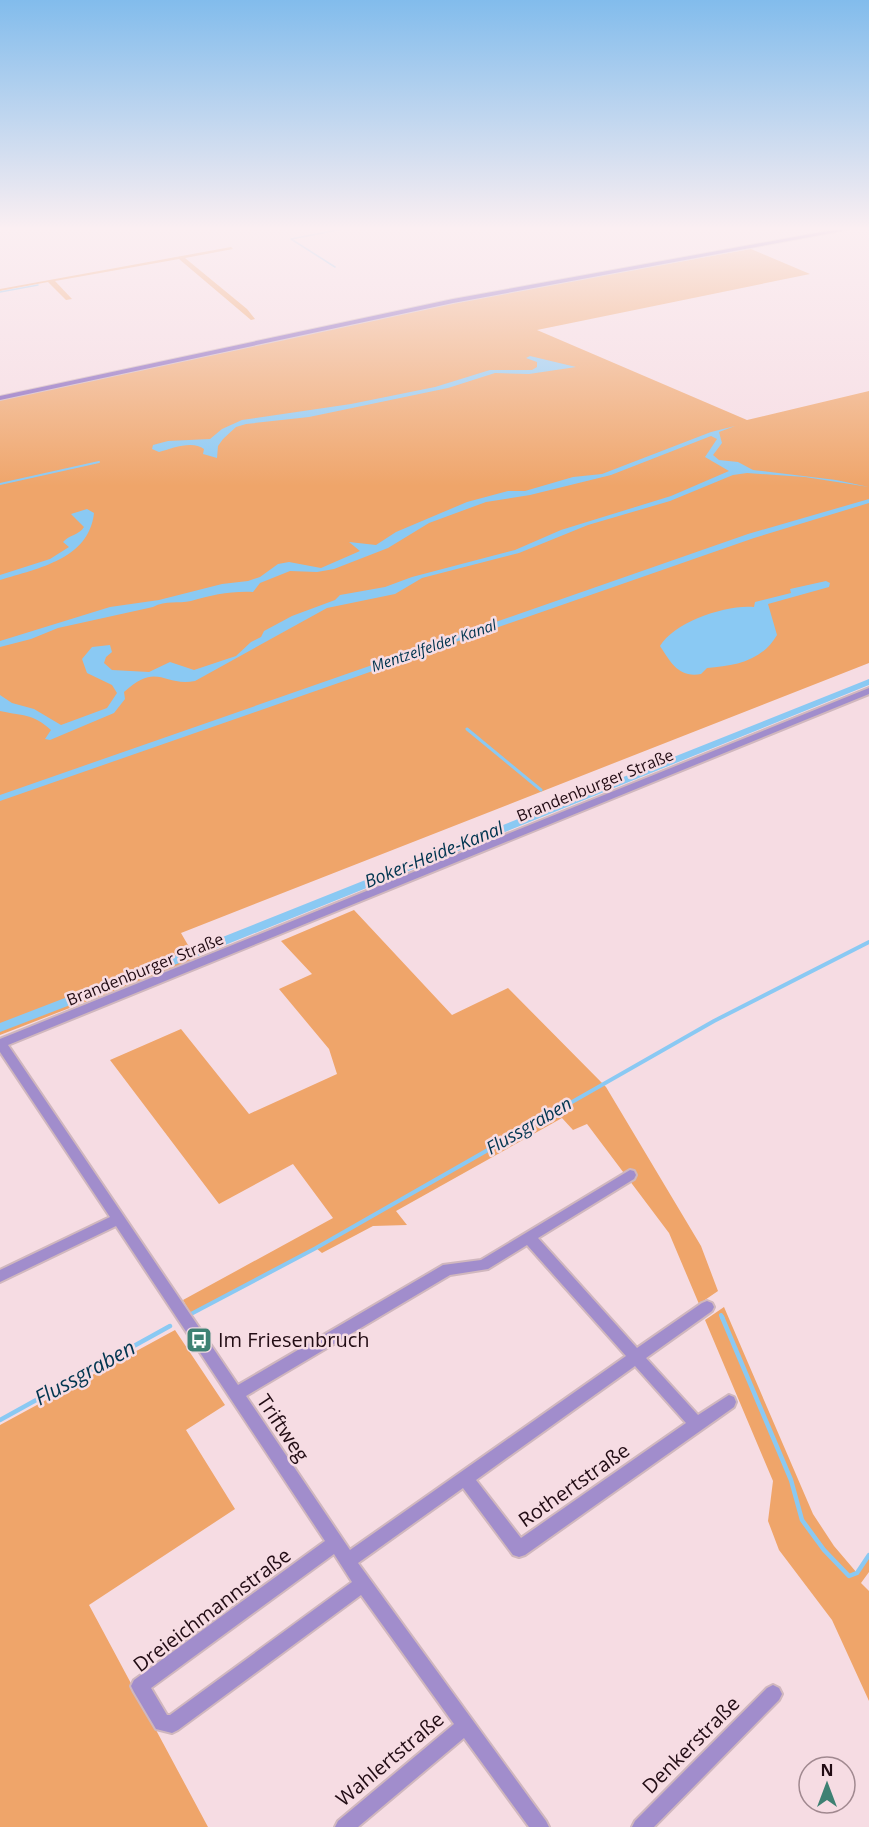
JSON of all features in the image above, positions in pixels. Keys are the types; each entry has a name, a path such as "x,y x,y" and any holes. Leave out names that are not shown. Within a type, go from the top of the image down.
{"main road":[{"path":"0,398 386,315"}],"street":[{"name":"Brandenburger Straße","path":"0,1044 869,691"},
{"name":"Triftweg","path":"0,1044 335,1544 540,1827"},
{"path":"235,1395 448,1269 483,1265 630,1175"},
{"path":"0,1276 118,1219"},
{"path":"528,1237 697,1425"},
{"path":"348,1561 707,1307"},
{"name":"Rothertstraße","path":"465,1478 519,1549 729,1402"},
{"name":"Dreieichmannstraße","path":"335,1544 140,1686 162,1723 172,1724 363,1584"},
{"name":"Denkerstraße","path":"641,1827 773,1694"},
{"name":"Wahlertstraße","path":"345,1827 465,1726"}],"shaded area":[{"path":"245,315 252,315 255,319 251,320"},
{"path":"393,315 609,315 537,330 747,420 869,391 869,663 181,933 196,959 0,1035 0,400"},
{"path":"354,910 452,1015 508,988 606,1087 701,1246 718,1291 699,1304 669,1233 587,1124 573,1130 562,1118 396,1211 407,1225 373,1226 322,1253 316,1248 191,1314 183,1300 333,1218 293,1164 219,1204 110,1060 181,1029 249,1114 337,1074 329,1049 279,989 312,974 281,941"},
{"path":"724,1307 813,1514 834,1546 857,1573 869,1555 869,1572 861,1583 869,1591 869,1701 832,1620 779,1550 768,1521 773,1481 705,1320"},
{"path":"175,1330 225,1405 186,1430 235,1509 89,1605 208,1827 0,1827 0,1425"}],"water":[{"path":"530,356 576,367 529,374 495,373 448,388 309,417 246,424 236,427 223,439 218,446 217,458 203,454 204,449 194,445 159,452 152,449 153,445 168,441 210,439 222,429 242,420 351,404 435,387 490,370 532,370 537,367 537,362 526,358"},
{"path":"735,426 719,432 722,443 713,455 719,460 738,462 753,470 836,480 869,487 805,477 747,473 733,475 670,501 588,525 519,553 422,578 395,594 327,608 195,681 175,681 153,676 145,678 124,692 125,699 114,713 50,740 45,739 51,730 38,721 27,716 0,711 0,695 12,703 34,709 61,725 107,708 117,693 112,685 87,673 82,659 92,647 110,645 112,652 106,657 104,663 112,670 149,672 170,662 194,670 236,656 251,642 261,637 264,631 292,616 335,600 340,595 385,587 412,577 515,550 561,530 671,496 729,471 705,457 717,439 711,436 611,475 530,495 486,502 429,523 388,548 334,569 317,572 290,571 260,583 253,592 214,595 186,602 163,604 58,628 31,639 0,647 0,641 110,607 159,600 222,584 248,581 260,577 278,564 289,562 321,568 360,551 349,542 376,545 396,532 467,502 508,491 525,491 573,477 602,474 711,432"},
{"path":"87,509 94,513 90,529 83,541 72,551 46,566 0,580 0,575 50,559 69,547 63,542 84,527 71,514"},
{"path":"826,581 830,583 829,587 768,604 777,635 764,651 737,664 707,668 701,674 687,674 676,668 660,646 677,629 702,616 730,608 754,607 755,602 791,593 790,589"}],"waterway":[{"path":"0,484 99,462"},
{"name":"Mentzelfelder Kanal","path":"0,798 751,536 869,501"},
{"name":"Boker-Heide-Kanal","path":"0,1028 204,949 869,682"},
{"path":"467,729 541,790"},
{"name":"Flussgraben","path":"191,1314 316,1248 714,1021 869,942"},
{"path":"722,1317 791,1480 802,1520 824,1550 849,1576 857,1573 869,1555"},
{"name":"Flussgraben","path":"0,1420 170,1326"}],"place":[{"name":"Im Friesenbruch","path":"199,1340"}]}
